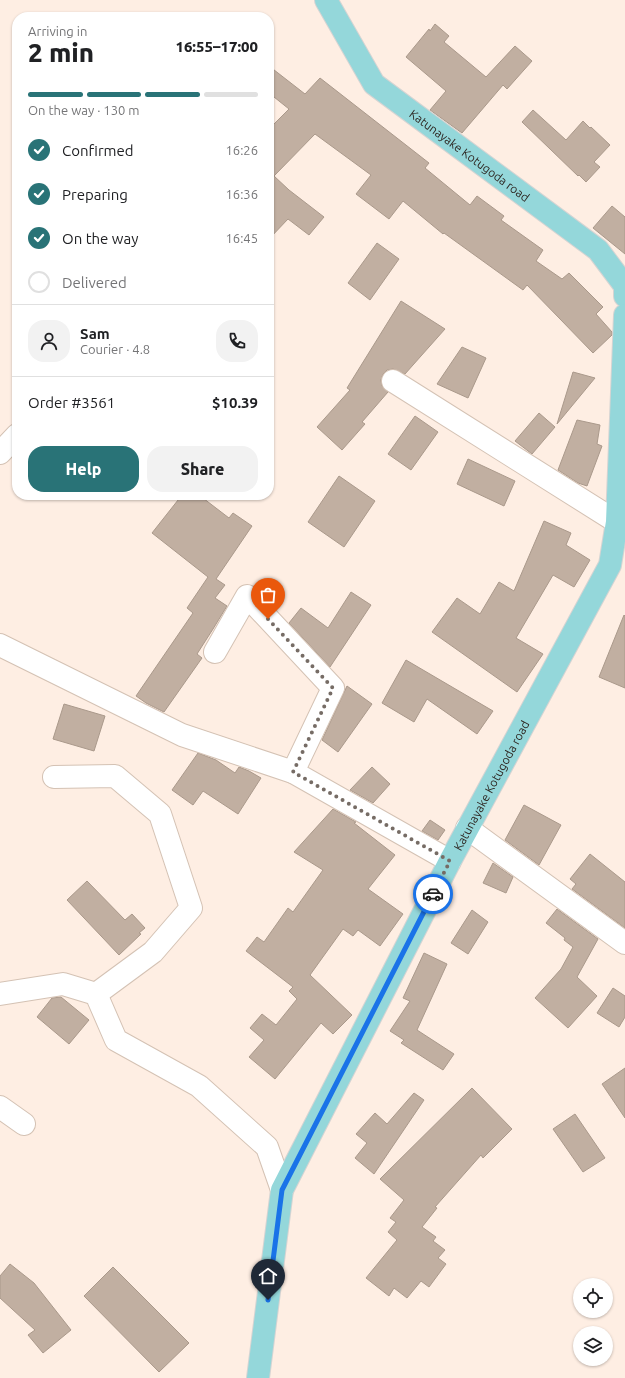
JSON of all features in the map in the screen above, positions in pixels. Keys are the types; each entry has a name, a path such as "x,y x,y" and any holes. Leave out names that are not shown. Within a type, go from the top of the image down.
{"main road":[{"name":"Katunayake Kotugoda road","path":"326,0 374,84 598,250 625,286 625,296"},
{"name":"Katunayake Kotugoda road","path":"258,1378 282,1190 467,828 610,565 621,523 625,314"}],"street":[{"path":"393,381 621,523"},
{"path":"0,453 12,440"},
{"path":"215,652 247,596 333,688 293,772"},
{"path":"0,645 182,735 293,772 450,861"},
{"path":"54,777 115,776 160,814 191,908 153,952 96,994"},
{"path":"467,828 625,943"},
{"path":"0,994 63,984 96,994 116,1040 199,1086 267,1147 282,1190"},
{"path":"0,1107 24,1124"}],"building":[{"path":"435,24 449,36 444,42 486,77 515,46 532,61 507,89 503,85 462,133 430,110 446,91 406,57 429,29 430,31"},
{"path":"274,70 305,94 320,78 429,163 425,168 470,205 477,196 504,216 501,220 543,250 536,261 562,279 569,273 603,307 596,314 612,332 612,335 593,353 527,285 523,290 444,233 443,234 403,201 389,219 356,194 371,175 315,134 274,176 274,124 289,109 274,97"},
{"path":"533,110 566,140 583,121 610,145 594,162 600,167 586,182 522,122"},
{"path":"274,176 289,190 324,217 309,235 288,219 274,234"},
{"path":"612,206 625,217 625,254 593,228"},
{"path":"377,243 399,259 370,300 348,283"},
{"path":"401,301 445,329 405,374 393,369 387,370 383,374 381,380 382,386 388,392 362,422 365,424 342,450 317,427 350,390 347,388"},
{"path":"462,347 486,358 468,398 437,384"},
{"path":"573,372 595,378 557,424"},
{"path":"539,413 555,427 532,454 515,441"},
{"path":"415,416 438,432 411,470 388,454"},
{"path":"577,420 600,425 597,444 602,446 587,486 578,483 558,470"},
{"path":"468,459 515,481 504,506 457,484"},
{"path":"339,476 375,501 344,547 308,522"},
{"path":"178,500 206,500 229,518 233,513 252,526 216,579 225,585 215,598 227,606 197,654 202,658 164,712 136,696 193,613 187,608 208,577 152,533"},
{"path":"544,521 571,533 566,545 590,560 574,587 553,575 516,638 543,654 517,692 432,632 457,598 480,614 499,582 514,591"},
{"path":"351,592 371,605 330,667 289,623 301,608 328,628"},
{"path":"624,615 625,616 625,688 599,677"},
{"path":"406,660 493,711 477,734 427,699 414,722 382,703"},
{"path":"347,686 372,704 338,752 322,740"},
{"path":"64,704 105,716 94,751 53,739"},
{"path":"198,753 216,760 235,773 239,767 261,778 238,814 203,791 193,805 172,790"},
{"path":"372,767 390,784 373,803 350,790"},
{"path":"524,805 561,825 539,865 505,840"},
{"path":"333,809 356,822 354,823 395,855 368,889 403,914 380,946 358,930 353,936 343,929 310,975 352,1015 333,1034 321,1023 275,1079 249,1057 264,1040 250,1028 262,1014 276,1025 297,999 289,991 293,987 246,951 257,937 264,942 288,908 293,912 323,870 294,852"},
{"path":"430,820 445,830 438,840 422,831"},
{"path":"590,854 625,882 625,928 572,889 576,884 570,879"},
{"path":"493,863 513,877 506,893 483,883"},
{"path":"87,881 125,920 132,914 145,928 139,933 141,934 119,955 67,900"},
{"path":"557,909 598,939 577,977 597,996 568,1028 535,998 561,969 573,947 564,940 565,938 546,923"},
{"path":"472,910 488,922 468,954 451,943"},
{"path":"424,953 447,964 417,1030 454,1054 443,1070 401,1043 404,1040 390,1031 410,1001 403,998"},
{"path":"613,988 625,996 625,1017 619,1027 597,1013"},
{"path":"61,997 89,1020 69,1044 37,1017 52,998"},
{"path":"625,1068 625,1118 602,1084"},
{"path":"472,1088 512,1129 483,1158 481,1155 435,1207 437,1208 422,1227 436,1237 433,1241 445,1250 438,1258 446,1264 429,1287 421,1281 407,1298 394,1288 389,1296 366,1278 397,1240 388,1232 396,1222 390,1218 404,1200 380,1179"},
{"path":"414,1093 424,1100 374,1174 355,1158 367,1143 356,1134 375,1113 387,1124"},
{"path":"575,1114 605,1158 583,1172 553,1129"},
{"path":"10,1264 34,1283 71,1330 43,1353 28,1335 35,1330 0,1298 0,1276"},
{"path":"113,1267 189,1343 159,1372 84,1296"}],"way so far":[{"path":"268,619 333,688 293,772 450,861 433,894"}],"route":[{"path":"268,1300 282,1190 433,894"}]}
